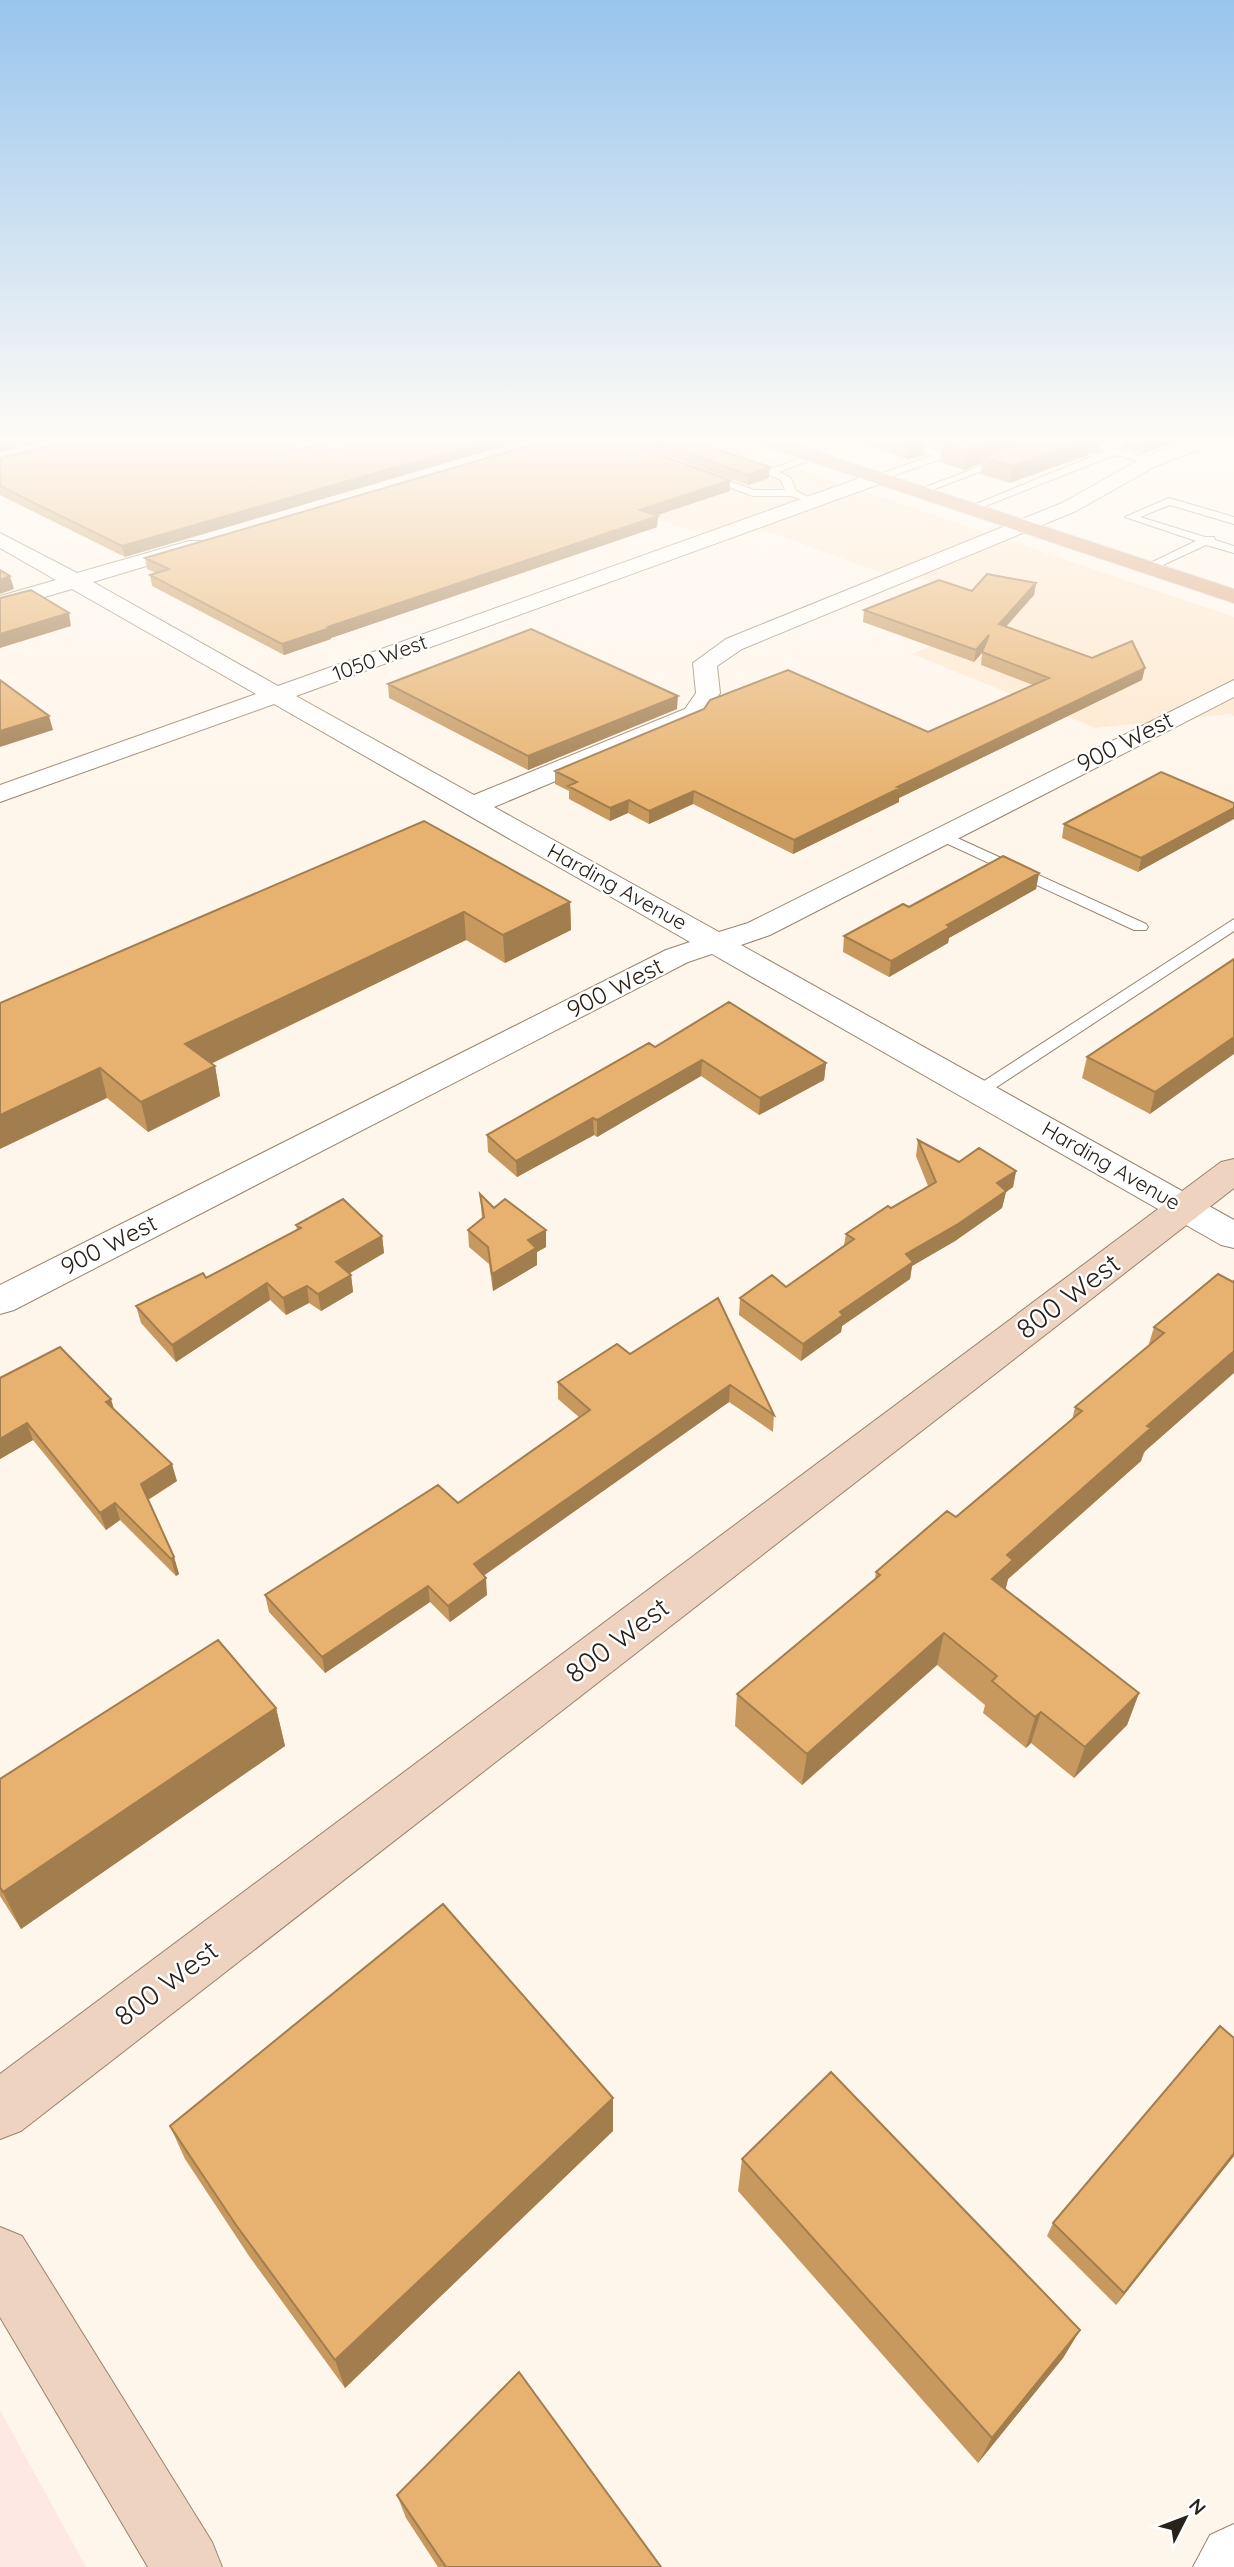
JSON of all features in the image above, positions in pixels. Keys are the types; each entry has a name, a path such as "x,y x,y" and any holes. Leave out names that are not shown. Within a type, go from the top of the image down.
{"main road":[{"path":"1120,559 1234,596"}],"street":[{"name":"Harding Avenue","path":"36,559 1234,1236"},
{"path":"0,603 151,559"},
{"name":"1050 West","path":"0,794 653,559"},
{"path":"472,806 694,714 708,693 705,663 734,644 941,559"},
{"name":"900 West","path":"0,1301 677,956 760,929 1234,687"},
{"name":"800 West","path":"0,2110 1234,1170"},
{"path":"0,2258 187,2567"},
{"path":"1228,2567 1234,2558"}],"lane":[{"path":"1148,568 1167,559"},
{"path":"942,836 1140,926"},
{"path":"979,1090 1234,924"}],"shaded area":[{"path":"843,559 1063,559 1234,617 1234,716 1229,714 1096,728 912,654 1010,611 923,579 876,571"},
{"path":"0,2410 86,2567 0,2567"}],"building":[{"path":"147,559 531,559 282,644 150,575 169,569"},
{"path":"0,570 10,576 0,580"},
{"path":"987,574 1036,583 999,624 1092,658 1132,641 1145,668 897,787 900,788 794,840 694,791 649,811 629,800 610,808 568,786 577,782 555,771 704,709 710,700 788,670 928,732 1049,678 982,652 989,635 976,650 864,610 939,580 972,591"},
{"path":"31,590 69,613 0,634 0,598"},
{"path":"531,629 678,696 528,756 388,684"},
{"path":"0,680 49,716 0,731"},
{"path":"1161,772 1234,803 1234,808 1141,858 1064,824"},
{"path":"424,821 570,902 503,935 464,912 185,1044 215,1066 141,1102 100,1068 0,1115 0,1003"},
{"path":"1003,856 1039,873 947,925 950,927 891,961 844,936 903,904 909,907"},
{"path":"1234,959 1234,1037 1155,1092 1087,1057"},
{"path":"729,1002 826,1063 760,1098 702,1060 597,1120 593,1118 516,1161 487,1135 649,1043 655,1047"},
{"path":"918,1140 959,1162 979,1148 1016,1171 997,1183 1006,1191 958,1224 906,1254 913,1262 840,1312 843,1315 803,1344 740,1298 772,1275 786,1287 854,1239 846,1234 888,1206 891,1208 936,1182"},
{"path":"480,1194 494,1208 505,1199 546,1230 528,1240 536,1248 492,1274 488,1247 468,1230 484,1217"},
{"path":"343,1199 382,1236 336,1262 351,1275 318,1294 307,1286 283,1298 267,1283 172,1345 136,1306 203,1273 206,1278 301,1228 296,1225"},
{"path":"1218,1274 1234,1281 1234,1351 1147,1426 1151,1428 1007,1555 1013,1560 992,1579 1139,1693 1085,1747 1041,1712 1035,1717 992,1681 997,1676 944,1633 807,1754 737,1694 880,1575 876,1572 947,1511 956,1517 1082,1411 1075,1407 1164,1333 1154,1327"},
{"path":"718,1298 774,1415 730,1385 474,1564 486,1578 448,1606 428,1586 322,1657 265,1595 438,1485 458,1503 590,1410 558,1382 617,1344 630,1354"},
{"path":"60,1347 111,1399 106,1402 172,1464 141,1484 174,1557 171,1559 115,1503 100,1513 27,1423 0,1439 0,1378"},
{"path":"218,1640 276,1708 3,1892 0,1887 0,1779"},
{"path":"443,1904 613,2098 335,2360 236,2225 170,2126"},
{"path":"1220,2026 1234,2038 1234,2153 1124,2293 1053,2223"},
{"path":"831,2072 1080,2330 992,2438 742,2159"},
{"path":"519,2372 661,2567 446,2567 397,2495"}]}
